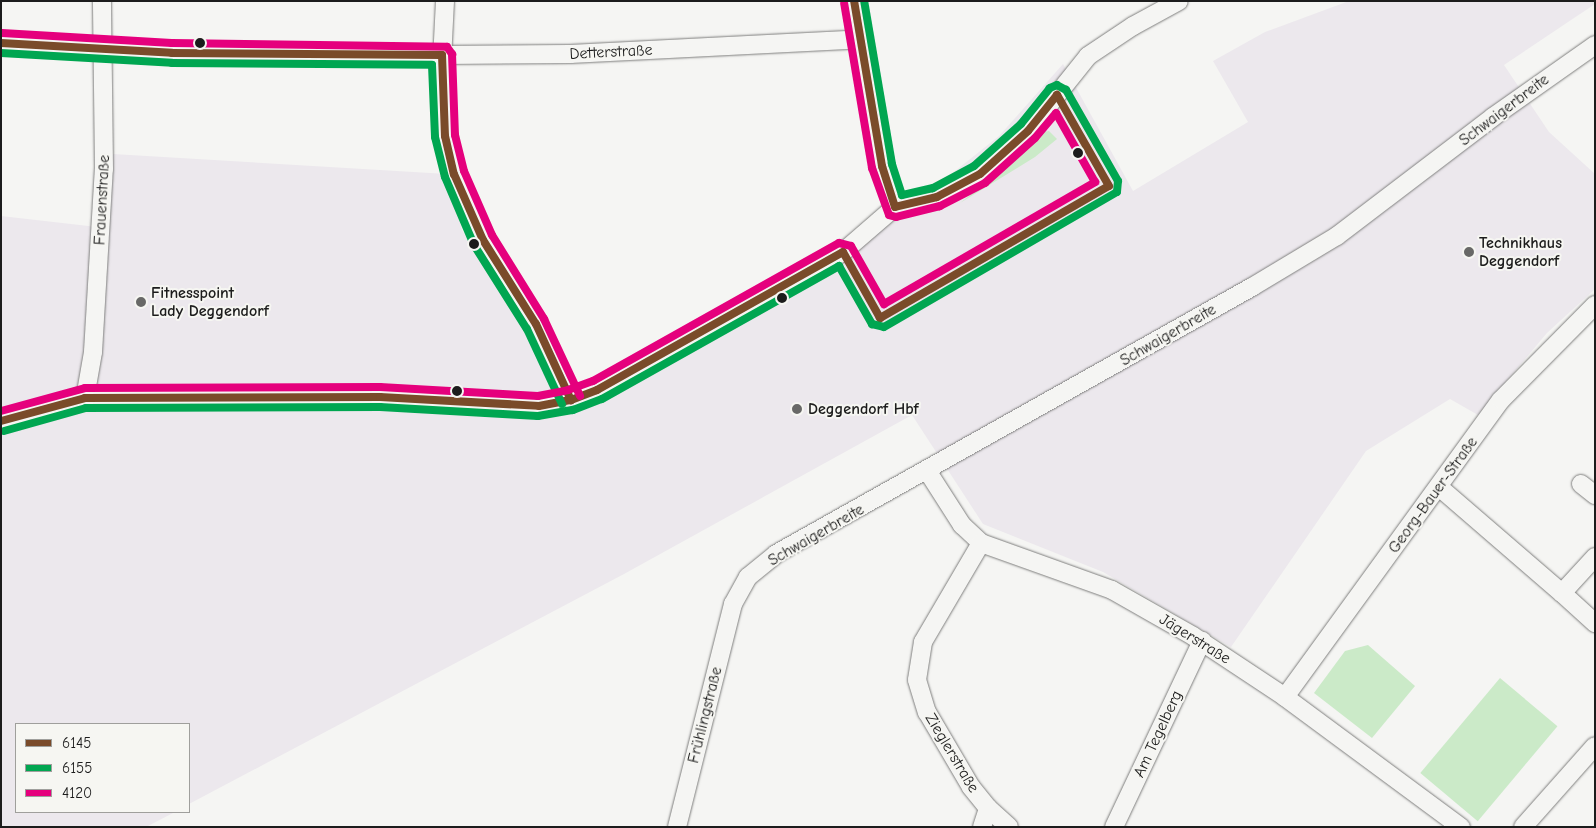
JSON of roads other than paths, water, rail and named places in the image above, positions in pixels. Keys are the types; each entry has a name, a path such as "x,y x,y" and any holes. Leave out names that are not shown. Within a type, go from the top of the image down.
{"street":[{"name":"Frauenstraße","path":"85,398 93,352 104,179 105,51 102,1"},
{"path":"445,1 442,56 446,136 454,174 483,240 536,324 571,400"},
{"path":"854,1 862,39 882,166 895,207"},
{"path":"1,421 85,398 380,397 539,406 571,400 597,390 842,252 895,207 937,197 980,174 1028,131 1088,56 1133,26 1179,1"},
{"name":"Detterstraße","path":"1,43 105,51 442,56 577,54 862,39"},
{"name":"Schwaigerbreite","path":"733,604 748,577 776,554 928,472 1252,288 1337,236 1493,117 1595,45"},
{"name":"Georg-Bauer-Straße","path":"1285,697 1501,400 1595,306"},
{"name":"Jägerstraße","path":"928,472 962,525 981,543 1112,590 1202,641 1285,697 1461,827"},
{"path":"1581,484 1595,496"},
{"path":"1439,487 1595,623"},
{"name":"Zieglerstraße","path":"981,543 923,642 917,680 926,712 971,787 988,808 982,827"},
{"path":"1562,593 1595,557"},
{"name":"Frühlingstraße","path":"678,827 733,604"},
{"name":"Am Tegelberg","path":"1114,827 1202,641"},
{"path":"1522,827 1595,746"},
{"path":"988,808 1009,827"}],"place":[{"name":"Technikhaus Deggendorf","path":"1469,252"},
{"name":"Fitnesspoint Lady Deggendorf","path":"141,302"},
{"name":"Deggendorf Hbf","path":"797,409"}]}
